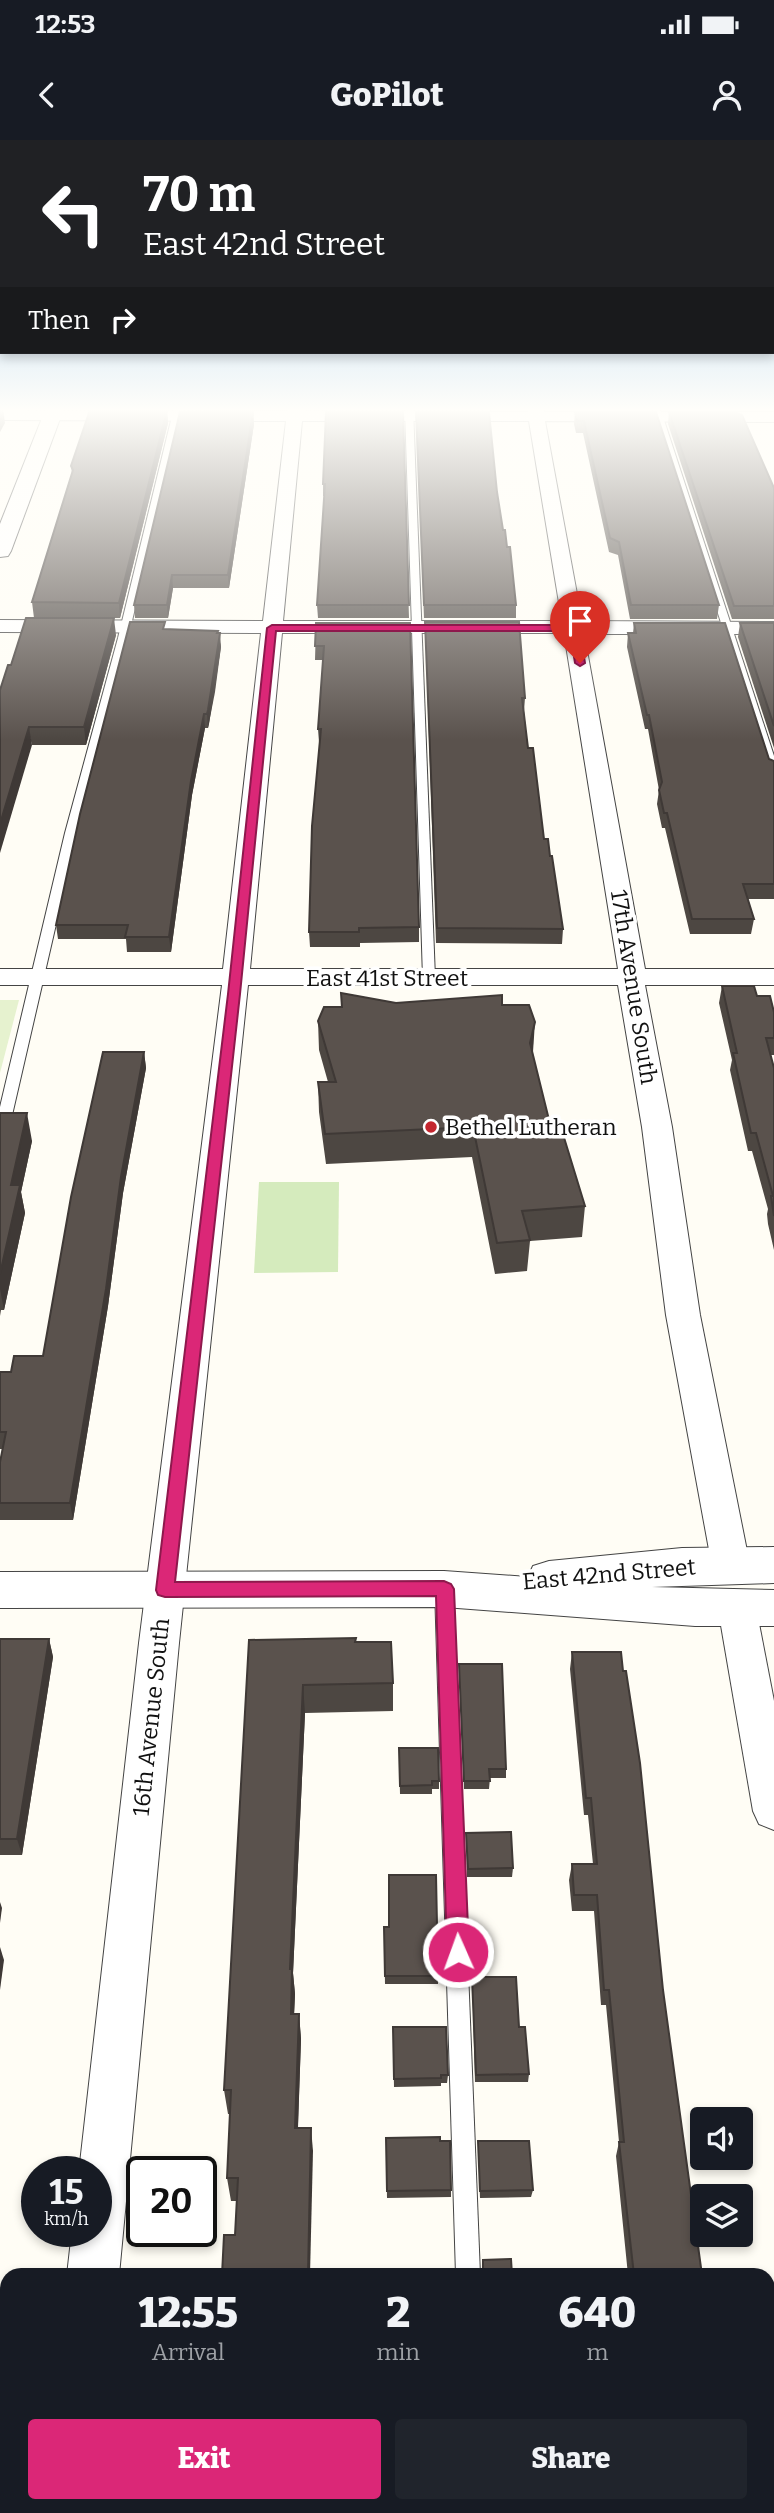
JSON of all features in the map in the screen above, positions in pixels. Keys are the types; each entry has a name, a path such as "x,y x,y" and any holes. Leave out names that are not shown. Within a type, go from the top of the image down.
{"street":[{"path":"0,551 12,519"},
{"name":"16th Avenue South","path":"94,2268 165,1590 235,978 284,519"},
{"name":"17th Avenue South","path":"555,519 632,961 630,978 657,1127 683,1315 747,1594 774,1811"},
{"path":"0,626 774,628"},
{"name":"East 41st Street","path":"0,977 774,977"},
{"name":"East 42nd Street","path":"0,1590 444,1589 695,1608 747,1594 774,1565"}],"lane":[{"path":"0,1137 40,976 71,833 151,519"},
{"path":"412,519 429,978"},
{"path":"692,519 774,772"},
{"path":"444,1589 448,1630 468,2268"}],"green space":[{"path":"0,1000 19,1000 0,1073"},
{"path":"259,1182 339,1182 338,1272 254,1273"}],"building":[{"path":"58,519 140,519 119,603 32,602"},
{"path":"155,519 237,519 228,575 172,575 167,605 134,605"},
{"path":"323,519 406,519 409,605 317,605"},
{"path":"420,519 501,519 507,547 510,547 516,605 424,605"},
{"path":"606,519 691,519 719,605 631,605 619,542 610,538"},
{"path":"705,519 774,519 774,606 734,606"},
{"path":"26,618 114,618 84,727 29,727 0,824 0,690"},
{"path":"130,622 165,622 163,629 220,633 208,710 207,714 204,714 191,781 169,937 125,937 128,925 56,925 80,814"},
{"path":"425,622 519,622 525,698 522,698 528,748 533,748 544,839 548,839 552,856 563,929 437,928"},
{"path":"316,623 410,623 419,927 359,928 359,932 309,932 312,826 321,729 318,729 324,646 315,646"},
{"path":"634,623 725,623 769,759 774,761 774,884 743,884 754,919 692,919 667,813 664,813 659,790 662,782 649,715 628,633 636,633"},
{"path":"740,623 774,623 774,726"},
{"path":"722,986 754,986 757,996 770,996 774,1012 774,1038 766,1038 774,1068 774,1216 773,1196 756,1133 751,1133 733,1053 737,1053"},
{"name":"Bethel Lutheran","path":"341,993 396,1003 502,995 502,1005 529,1005 535,1022 530,1043 552,1132 562,1131 585,1206 522,1211 530,1240 497,1243 473,1127 325,1134 318,1082 336,1082 318,1021 324,1007 342,1007"},
{"path":"103,1052 144,1052 121,1177 106,1289 70,1503 0,1503 0,1462 6,1432 0,1432 0,1372 11,1372 14,1356 43,1356 71,1197"},
{"path":"0,1113 27,1113 11,1185 20,1185 0,1274"},
{"path":"356,1638 355,1642 391,1642 393,1683 303,1685 290,1969 291,2014 299,2014 295,2128 311,2128 308,2268 222,2268 224,2235 235,2235 238,2178 227,2178 231,2090 224,2090 249,1640"},
{"path":"0,1639 49,1639 17,1839 0,1839"},
{"path":"572,1652 621,1652 640,1763 663,1990 690,2187 690,2247 698,2247 701,2268 633,2268 619,2142 624,2142 609,1990 604,1990 597,1895 574,1895 572,1864 597,1864 591,1798 586,1798"},
{"path":"459,1664 502,1664 506,1769 489,1769 490,1781 464,1781"},
{"path":"399,1748 438,1748 439,1781 432,1781 432,1785 400,1786"},
{"path":"511,1832 513,1868 468,1869 466,1833"},
{"path":"389,1875 436,1875 438,1976 385,1976 384,1927 389,1927"},
{"path":"472,1977 516,1977 519,2027 525,2027 529,2074 476,2075"},
{"path":"393,2027 446,2027 448,2075 441,2075 441,2078 394,2079"},
{"path":"440,2137 440,2141 450,2141 451,2190 387,2191 386,2138"},
{"path":"478,2141 529,2141 533,2190 480,2191"},
{"path":"511,2259 512,2268 483,2268 483,2260"}],"place":[{"name":"Bethel Lutheran","path":"431,1127"}],"route":[{"path":"458,1952 448,1630 444,1589 165,1590 234,994 272,628 574,628 580,663"}]}
